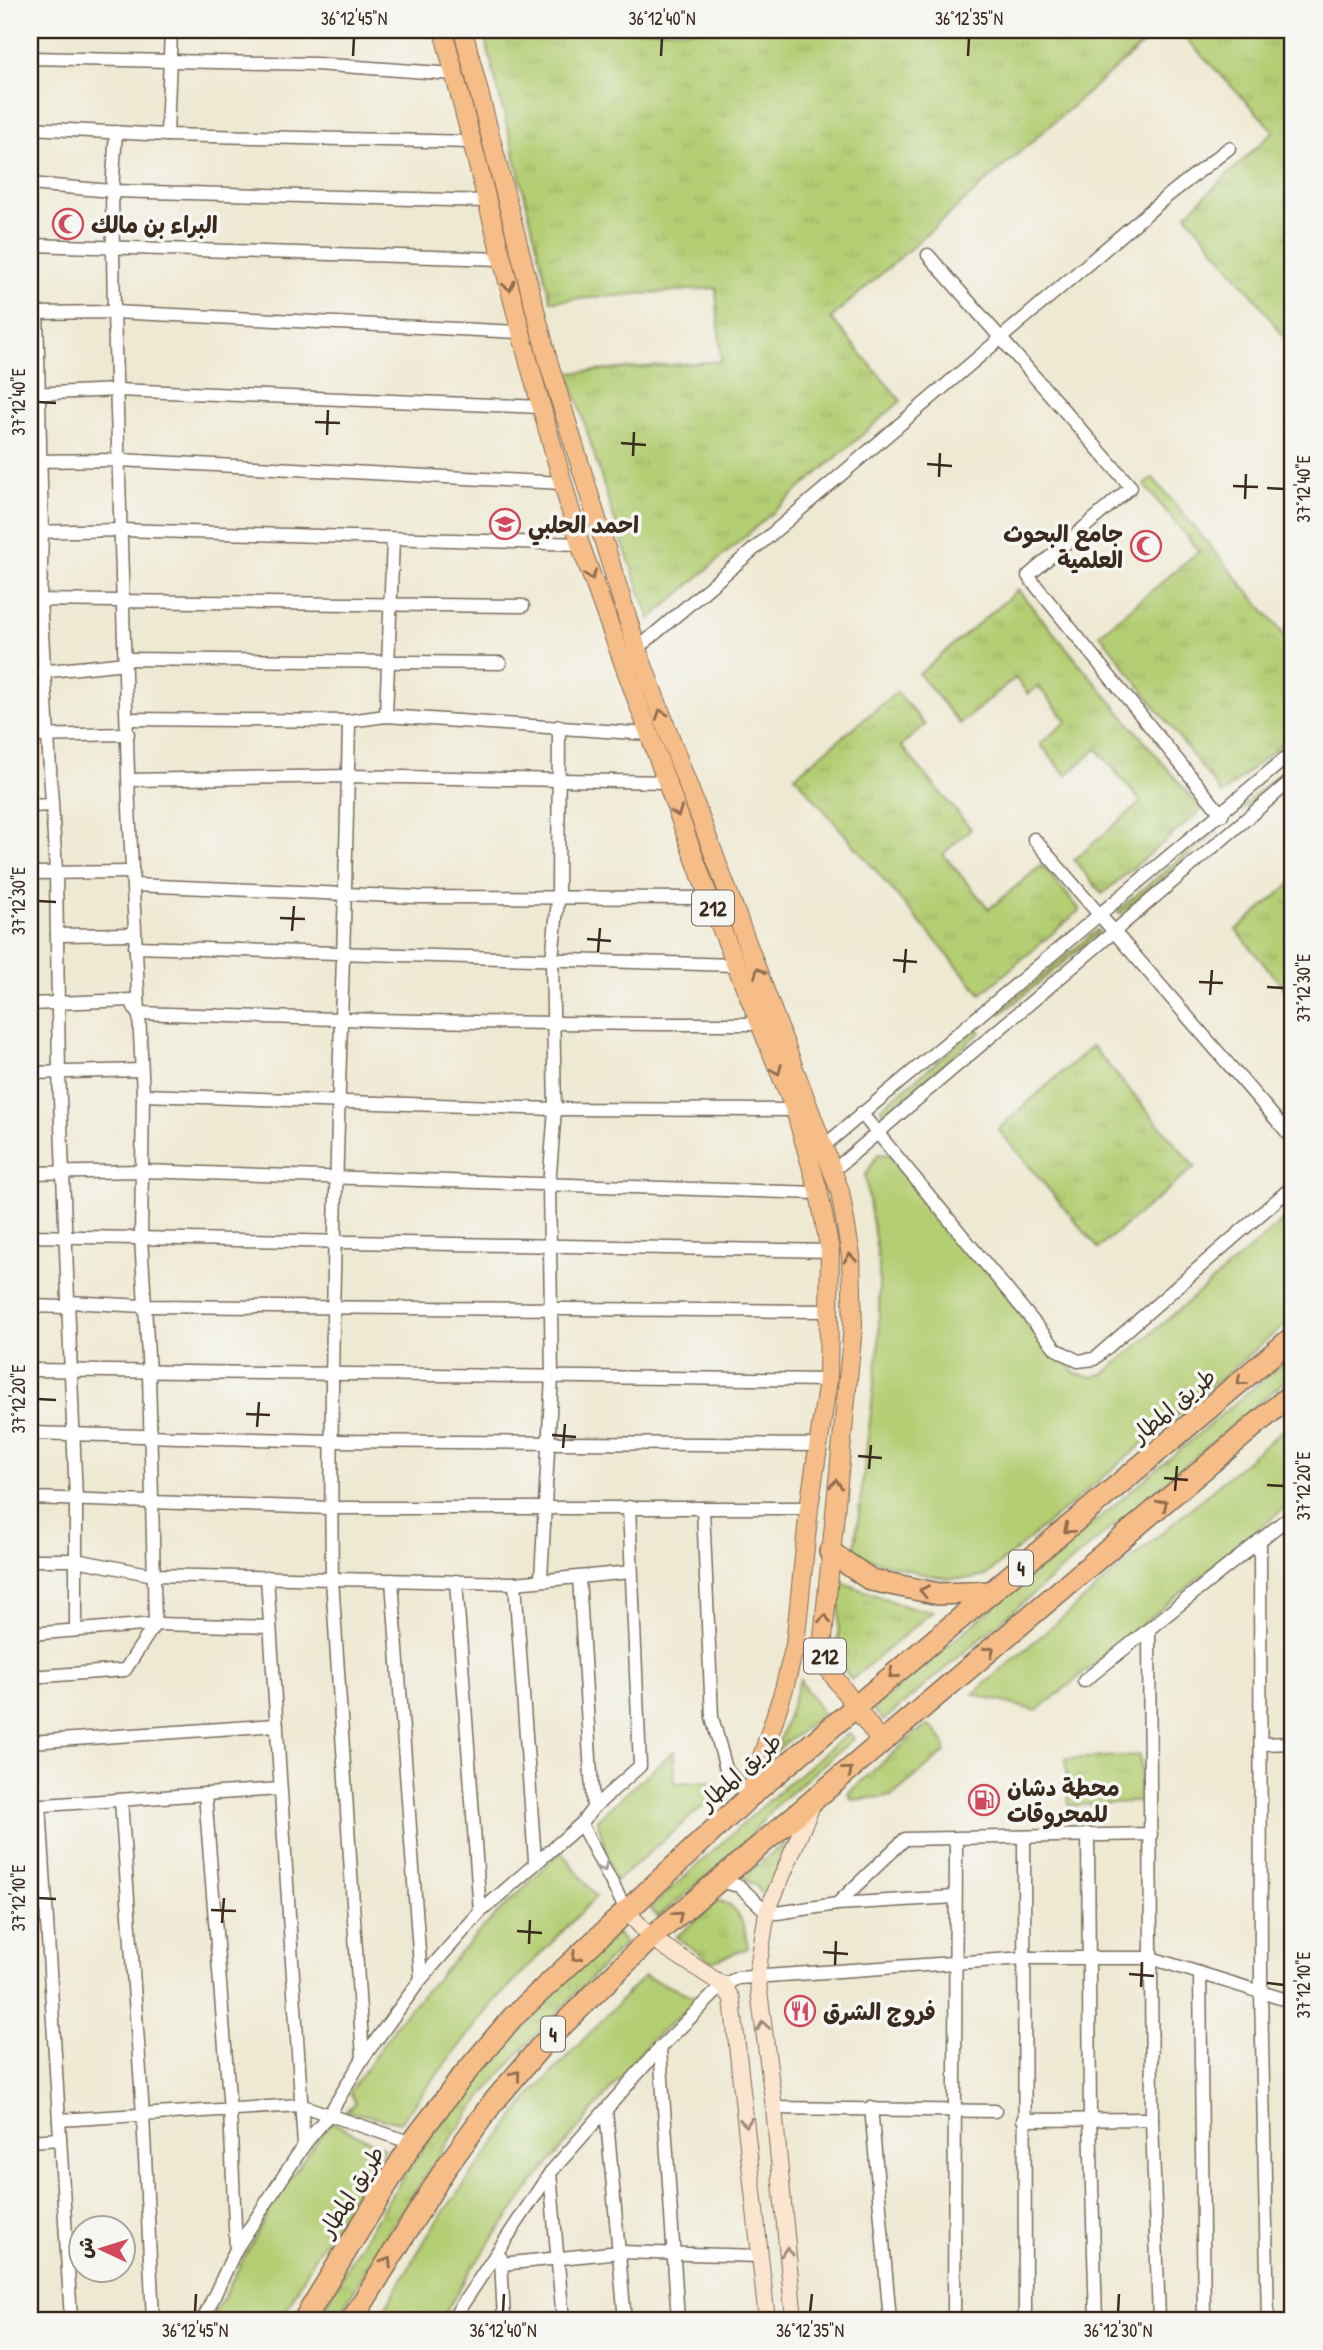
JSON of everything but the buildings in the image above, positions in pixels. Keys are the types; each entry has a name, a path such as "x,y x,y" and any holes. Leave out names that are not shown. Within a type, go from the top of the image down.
{"highway":[{"name":"طريق المطار","path":"304,2320 412,2143 462,2077 513,2018 749,1797 1293,1337"},
{"name":"4","path":"881,1742 1293,1393"},
{"path":"830,1552 871,1580 939,1594 992,1592"},
{"path":"814,1800 881,1742"},
{"name":"4","path":"352,2320 445,2169 491,2105 542,2045 651,1938 814,1800"}],"main road":[{"name":"212","path":"443,30 520,332 580,544 709,898 757,1024 795,1110 819,1193 830,1251 828,1380 809,1508 796,1645 749,1797"},
{"name":"212","path":"463,30 549,365 637,649 834,1170 851,1256 853,1327 822,1648 830,1671 881,1742"},
{"path":"796,1645 822,1648"},
{"path":"794,2320 774,2108 757,1975 767,1912 814,1800"},
{"path":"626,1910 651,1938 723,1985 736,2015 767,2320"}],"street":[{"path":"167,135 171,30"},
{"path":"30,58 316,64 454,74"},
{"path":"30,128 167,135 472,142"},
{"path":"30,1677 124,1670 155,1624 149,1373 141,1238 143,1095 137,1013 114,312 112,191 117,132"},
{"path":"637,649 1229,148"},
{"path":"30,184 112,191 487,201"},
{"path":"30,245 502,259"},
{"path":"928,255 1131,487 1028,576 1222,815"},
{"path":"76,1630 76,1500 71,1436 69,1302 62,1172 56,872 44,672 35,600 33,313 114,312 520,332"},
{"path":"34,394 117,390 541,407"},
{"path":"35,460 119,460 563,483"},
{"path":"36,531 121,530 580,544"},
{"path":"386,716 388,603 393,540"},
{"path":"35,600 125,599 523,606"},
{"path":"30,673 126,661 388,660 500,663"},
{"path":"128,719 349,721 386,716 649,734"},
{"path":"349,721 337,1102 331,1508 332,1579 363,2058"},
{"path":"541,1579 552,1376 549,1186 555,1109 552,959 558,900 559,726"},
{"path":"30,736 128,734"},
{"path":"825,1145 1222,815 1293,752"},
{"path":"130,780 348,776 666,782"},
{"path":"834,1170 1293,779"},
{"path":"30,806 50,805"},
{"path":"1034,839 1098,917 1293,1139"},
{"path":"30,873 56,872 343,894 558,900 709,898"},
{"path":"57,935 343,951 735,965"},
{"path":"30,1004 131,1000 137,1013"},
{"path":"137,1013 553,1024 757,1024"},
{"path":"30,1073 141,1070"},
{"path":"143,1095 555,1109 795,1110"},
{"path":"861,1113 1056,1349 1078,1361 1094,1359 1293,1186"},
{"path":"30,1173 142,1171 819,1193"},
{"path":"30,1236 551,1243 830,1251"},
{"path":"30,1306 64,1307 69,1302 144,1306 550,1311 829,1311"},
{"path":"30,1370 69,1368 149,1373 333,1376 828,1380"},
{"path":"30,1433 331,1441 818,1445"},
{"path":"30,1499 151,1500 331,1508 809,1508"},
{"path":"203,2320 236,2249 304,2145 330,2113 363,2058 421,1979 480,1912 535,1861 581,1824 593,1808 640,1766 629,1507"},
{"path":"703,1508 712,1717 726,1769 749,1797"},
{"path":"1084,1681 1293,1514"},
{"path":"1260,1540 1261,1992 1268,2320"},
{"path":"30,1560 76,1560 154,1575 515,1583 631,1572"},
{"path":"267,1577 304,2145"},
{"path":"579,1577 593,1808"},
{"path":"392,1580 421,1979"},
{"path":"456,1581 480,1912"},
{"path":"515,1583 535,1861"},
{"path":"30,1634 155,1624 270,1627"},
{"path":"1149,1629 1152,2119 1160,2320"},
{"path":"30,1742 276,1725"},
{"path":"1261,1744 1293,1743"},
{"path":"72,2320 35,1806 280,1789"},
{"path":"205,1794 230,2110 236,2249"},
{"path":"121,1800 144,2115 153,2320"},
{"path":"581,1824 626,1910"},
{"path":"837,1904 905,1839 1150,1833"},
{"path":"1088,1834 1090,2119 1096,2320"},
{"path":"1024,1837 1025,2320"},
{"path":"954,2320 956,2110 953,1962 956,1839"},
{"path":"719,1881 739,1886 767,1912 777,1913 837,1904 954,1897"},
{"path":"452,2320 550,2173 660,2048 723,1985 757,1975 953,1962 1025,1958 1151,1958 1293,2002"},
{"path":"1200,1973 1204,2320"},
{"path":"660,2048 678,2320"},
{"path":"59,2120 300,2105 412,2143"},
{"path":"871,2107 890,2320"},
{"path":"774,2108 871,2107 995,2111"},
{"path":"606,2110 625,2320"},
{"path":"1023,2120 1152,2119"},
{"path":"30,2141 60,2139"},
{"path":"550,2173 563,2320"},
{"path":"500,2247 504,2320"},
{"path":"501,2264 620,2252 760,2256"}],"green space":[{"path":"483,30 1159,30 831,318 901,401 650,619 614,519 569,373 721,361 716,288 551,301"},
{"path":"1178,30 1293,30 1293,350 1259,303 1186,214 1274,131"},
{"path":"1153,478 1293,645 1293,734 1222,794 1100,634 1199,551 1144,485"},
{"path":"1018,590 1202,810 1102,894 1074,860 1141,802 1097,749 1066,775 1040,744 1067,721 1038,686 1028,694 1015,678 960,724 919,674"},
{"path":"897,692 925,725 901,746 971,829 943,854 989,909 1042,865 1080,910 981,994 795,776"},
{"path":"1293,762 1293,768 1238,814 1236,811"},
{"path":"1214,829 1217,832 1120,914 1117,911"},
{"path":"1293,882 1293,999 1236,930"},
{"path":"1097,930 1099,933 1001,1014 999,1011"},
{"path":"977,1028 981,1032 884,1114 880,1109"},
{"path":"1092,1046 1195,1167 1098,1248 998,1129"},
{"path":"878,1154 891,1155 1076,1374 1092,1377 1105,1373 1293,1212 1293,1318 985,1576 935,1576 854,1554 879,1344 879,1264 865,1176"},
{"path":"1293,1354 1293,1374 883,1721 873,1709"},
{"path":"1293,1421 1293,1501 1037,1711 973,1694"},
{"path":"841,1582 907,1607 933,1611 851,1680 837,1656"},
{"path":"800,1680 823,1714 776,1751"},
{"path":"930,1726 942,1740 945,1752 892,1796 852,1800 848,1793 922,1728"},
{"path":"849,1733 854,1738 778,1803 736,1852 658,1917 650,1908 773,1797"},
{"path":"674,1751 675,1783 710,1781 718,1793 615,1882 597,1819"},
{"path":"1140,1755 1143,1801 1069,1806 1066,1759"},
{"path":"786,1844 766,1902 756,1886 743,1878"},
{"path":"561,1851 596,1897 494,2002 400,2122 345,2111 356,2103 350,2092 401,2018 477,1934"},
{"path":"719,1900 732,1908 741,1919 748,1948 712,1962 676,1937"},
{"path":"617,1933 625,1944 516,2056 443,2150 388,2234 337,2320 317,2320 385,2204 463,2094 531,2014"},
{"path":"644,1976 700,1999 652,2039 534,2182 471,2269 441,2320 378,2320 434,2225 531,2095"},
{"path":"331,2122 384,2148 314,2258 281,2320 211,2320 278,2194"}],"place":[{"name":"البراء بن مالك","path":"68,224"},
{"name":"احمد الحلبي","path":"505,524"},
{"name":"جامع البحوث العلمية","path":"1146,546"},
{"name":"محطة دشان للمحروقات","path":"984,1800"},
{"name":"فروج الشرق","path":"800,2011"}]}
